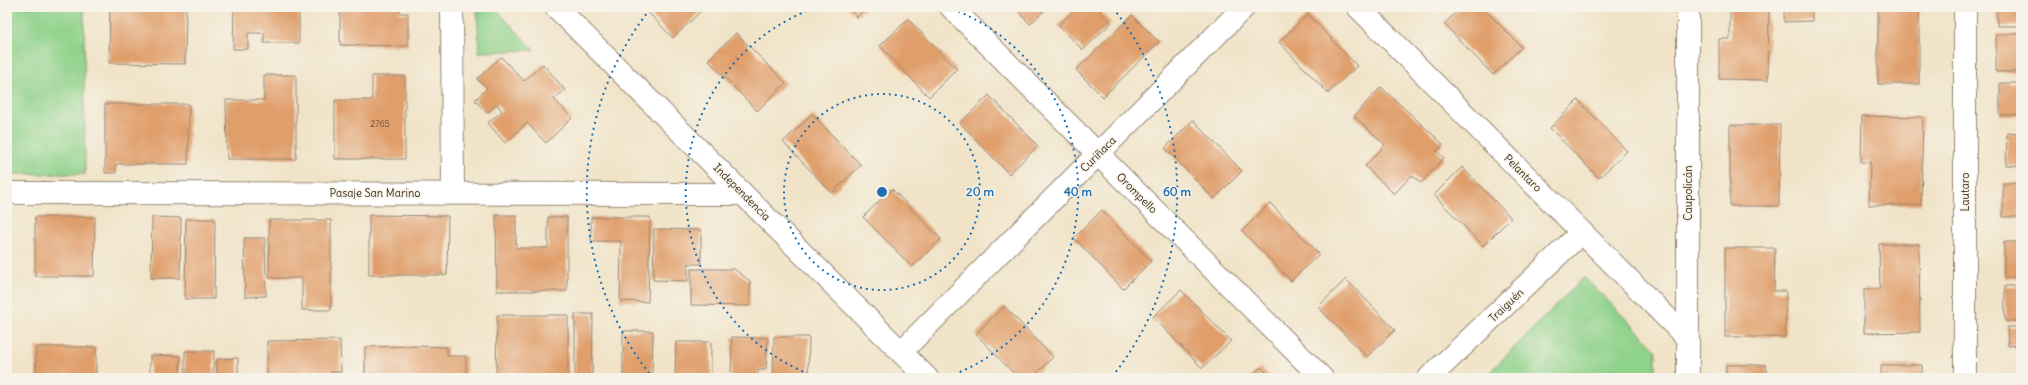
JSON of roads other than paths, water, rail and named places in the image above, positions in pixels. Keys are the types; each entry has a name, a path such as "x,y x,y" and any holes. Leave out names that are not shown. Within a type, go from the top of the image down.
{"street":[{"path":"452,7 453,193"},
{"name":"Independencia","path":"556,7 927,378"},
{"name":"Orompello","path":"951,7 1322,378"},
{"name":"Curiñaca","path":"901,352 1244,7"},
{"name":"Pelantaro","path":"1358,7 1688,339"},
{"name":"Caupolicán","path":"1688,7 1688,378"},
{"name":"Lautaro","path":"1965,7 1965,378"},
{"name":"Pasaje San Marino","path":"7,193 743,194"},
{"name":"Traiguén","path":"1429,378 1582,232"}]}
